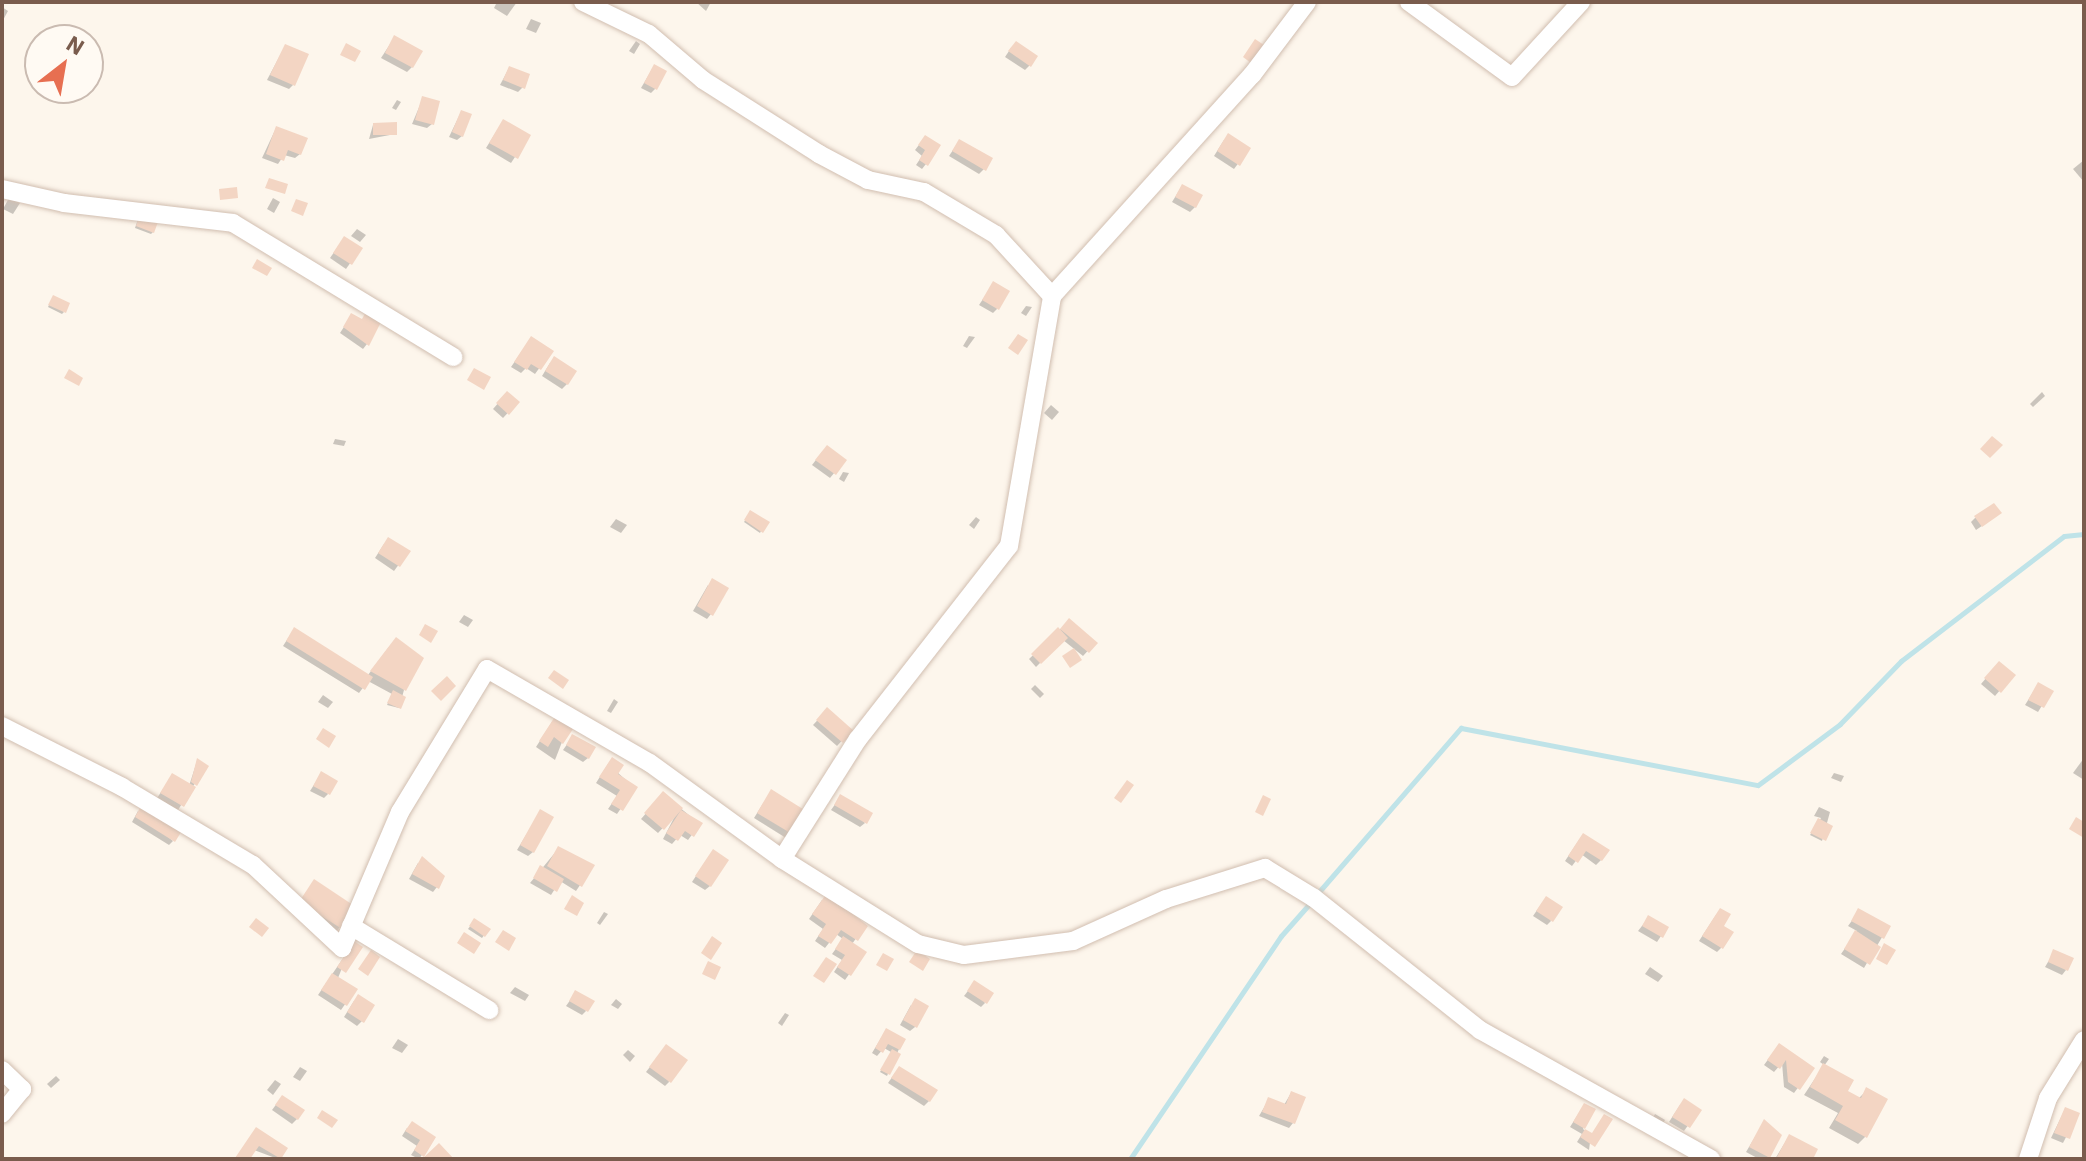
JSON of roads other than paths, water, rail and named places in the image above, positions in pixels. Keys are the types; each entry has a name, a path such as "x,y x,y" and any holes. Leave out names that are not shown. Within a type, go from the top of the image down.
{"street":[{"path":"583,2 649,34 703,80 819,154 868,180 924,192 996,235 1052,296"},
{"path":"782,859 858,739 1009,546 1052,296 1252,75 1307,2"},
{"path":"1409,2 1512,77 1581,2"},
{"path":"2,189 64,203 233,223 453,357"},
{"path":"2,726 122,787 253,865 342,948 400,812 487,669 650,763 782,859 918,944 964,955 1073,941 1166,899 1265,868 1314,898 1480,1030 1711,1159"},
{"path":"351,926 489,1010"},
{"path":"2028,1159 2048,1098 2084,1040"},
{"path":"2,1070 22,1089 2,1114"}],"waterway":[{"path":"1317,894 1461,728 1758,785 1840,724 1901,661 2064,536 2084,534"},
{"path":"1130,1159 1281,936 1311,902"}]}
